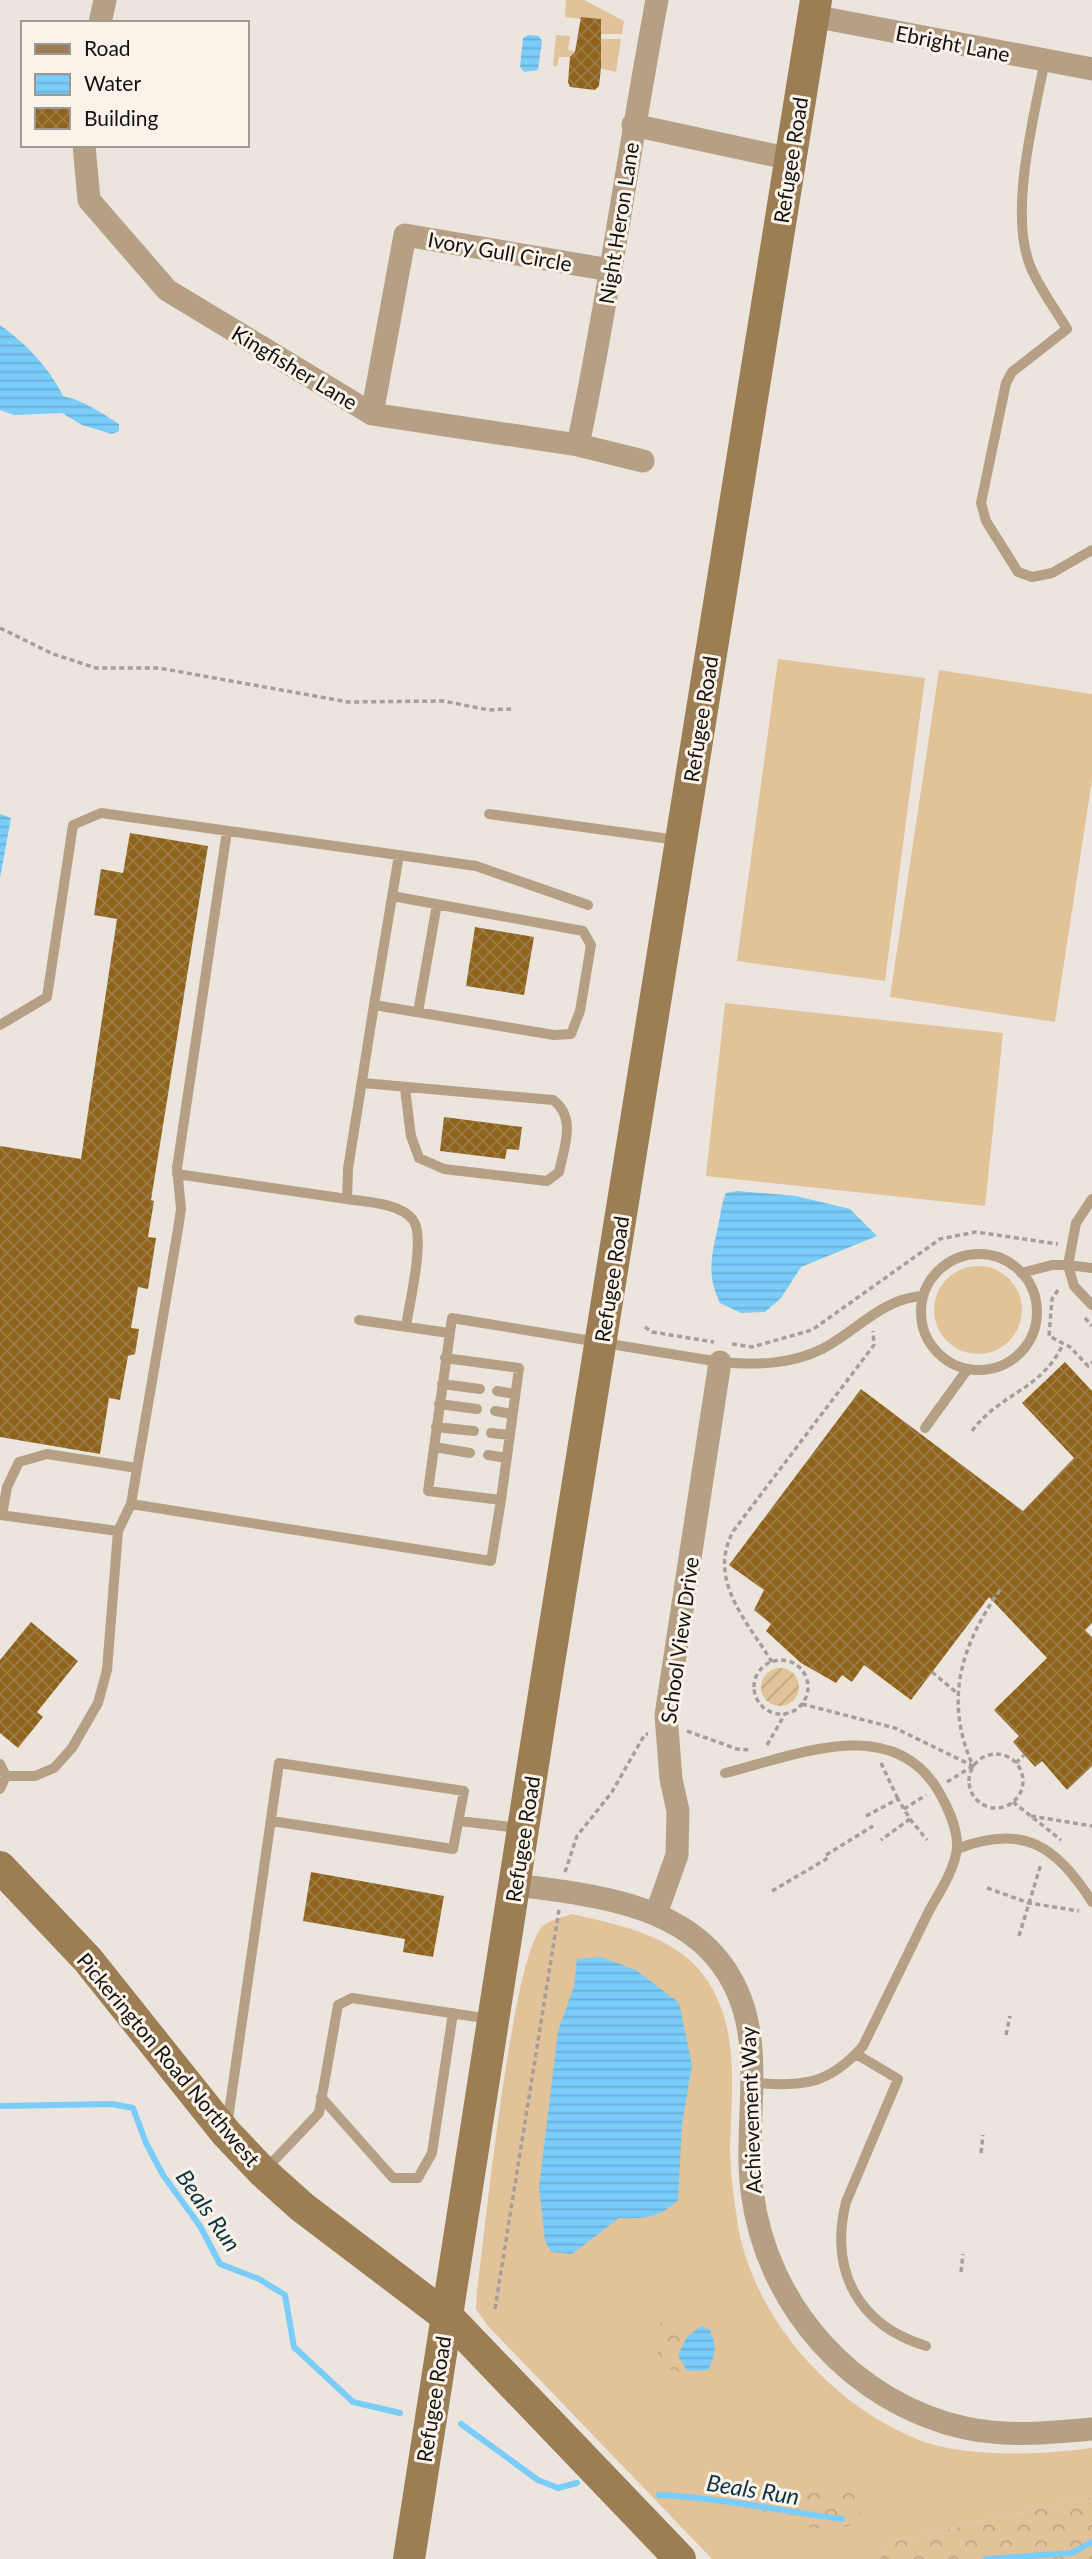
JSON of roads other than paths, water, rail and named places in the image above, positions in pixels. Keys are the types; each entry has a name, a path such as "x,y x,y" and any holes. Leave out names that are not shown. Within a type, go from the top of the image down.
{"main road":[{"name":"Refugee Road","path":"409,2559 523,1829 815,8"},
{"name":"Pickerington Road Northwest","path":"0,1867 88,1961 226,2133 263,2172 302,2207 446,2316 680,2559"}],"street":[{"path":"100,21 104,0"},
{"name":"Night Heron Lane","path":"578,445 600,338 633,125 657,0"},
{"name":"Ebright Lane","path":"815,8 1092,69"},
{"path":"633,125 791,159"},
{"name":"Kingfisher Lane","path":"85,147 89,200 167,290 372,414 578,445 643,461"},
{"name":"Ivory Gull Circle","path":"372,414 405,235 610,270"},
{"name":"School View Drive","path":"656,1914 677,1855 680,1831 666,1730 668,1693 720,1362"},
{"name":"Achievement Way","path":"515,1885 562,1891 656,1914 699,1939 734,1982 752,2040 750,2165 752,2191 763,2243 787,2296 823,2346 872,2388 919,2413 943,2422 967,2429 1023,2434 1092,2429"}],"lane":[{"path":"1045,60 1026,159 1022,218 1030,267 1067,329 1012,372 1006,383 981,503 986,521 1018,572 1032,577 1052,573 1092,550"},
{"path":"0,1025 47,997 72,825 102,813 476,866 588,905"},
{"path":"489,814 681,841"},
{"path":"6,1776 35,1776 54,1768 72,1748 98,1703 107,1670 118,1531 131,1504 181,1209 177,1174 227,831"},
{"path":"347,1199 348,1169 399,855"},
{"path":"374,1005 554,1035 570,1034 580,1012 591,945 583,931 392,896"},
{"path":"418,1012 437,904"},
{"path":"363,1083 405,1089 553,1100 561,1106 568,1121 559,1172 547,1181 444,1169 419,1158 411,1136 405,1089"},
{"path":"177,1174 396,1208 413,1218 419,1233 406,1327"},
{"path":"1092,1199 1082,1212 1068,1265 1074,1286 1092,1305"},
{"path":"980,1254 999,1257 1021,1273 1029,1281 1036,1299 1037,1318 1032,1337 1021,1353 1005,1365 987,1371 967,1370 942,1357 925,1335 920,1316 922,1296 930,1279 944,1265 961,1256 980,1254"},
{"path":"1021,1273 1038,1267 1068,1265 1092,1268"},
{"path":"500,1500 428,1491 452,1318 601,1340 720,1362 756,1364 801,1358 842,1337 871,1313 908,1297 922,1296"},
{"path":"359,1320 449,1333"},
{"path":"131,1504 491,1561 519,1368 445,1358"},
{"path":"925,1428 967,1370"},
{"path":"442,1384 480,1389"},
{"path":"497,1391 515,1394"},
{"path":"439,1404 477,1409"},
{"path":"495,1411 512,1414"},
{"path":"436,1427 474,1431"},
{"path":"491,1433 510,1435"},
{"path":"434,1447 470,1453"},
{"path":"118,1531 1,1515 7,1488 19,1462 47,1454 137,1468"},
{"path":"488,1455 507,1458"},
{"path":"724,1773 831,1747 876,1745 914,1763 937,1789 955,1829 957,1849 863,2046 832,2075 815,2082 796,2085 753,2084"},
{"path":"226,2133 279,1763 464,1791 453,1849 272,1821"},
{"path":"0,1764 6,1776"},
{"path":"0,1789 6,1776"},
{"path":"459,1821 523,1829"},
{"path":"957,1849 993,1839 1014,1839 1037,1844 1060,1858 1092,1902"},
{"path":"263,2172 318,2113 338,2004 352,1998 493,2020"},
{"path":"321,2097 393,2178 418,2178 432,2153 453,2013"},
{"path":"856,2054 898,2079 846,2202 842,2220 842,2259 857,2300 868,2314 896,2334 926,2346"}],"water":[{"path":"528,35 539,36 542,41 538,70 524,72 520,67 523,38"},
{"path":"0,325 36,357 63,396 105,415 119,424 119,431 112,434 82,425 62,413 14,415 0,410"},
{"path":"0,814 11,818 0,878"},
{"path":"737,1191 796,1196 850,1209 877,1236 801,1267 781,1298 765,1312 741,1313 720,1303 712,1274 712,1255 723,1201 726,1193"},
{"path":"601,1957 636,1970 679,2003 692,2065 682,2124 678,2200 658,2214 619,2218 572,2254 551,2252 545,2241 539,2187 558,2031 574,1986 577,1959"},
{"path":"701,2326 710,2330 712,2335 715,2345 713,2360 708,2370 687,2371 678,2355 687,2337"}],"waterway":[{"name":"Beals Run","path":"0,2106 112,2104 133,2108 146,2143 163,2175 200,2226 220,2264 259,2279 285,2295 294,2347 353,2402 400,2413"},
{"name":"Beals Run","path":"461,2424 538,2480 558,2488 577,2483"},
{"name":"Beals Run","path":"659,2495 842,2519"},
{"name":"Beals Run","path":"986,2559 1072,2553 1092,2542"}]}
